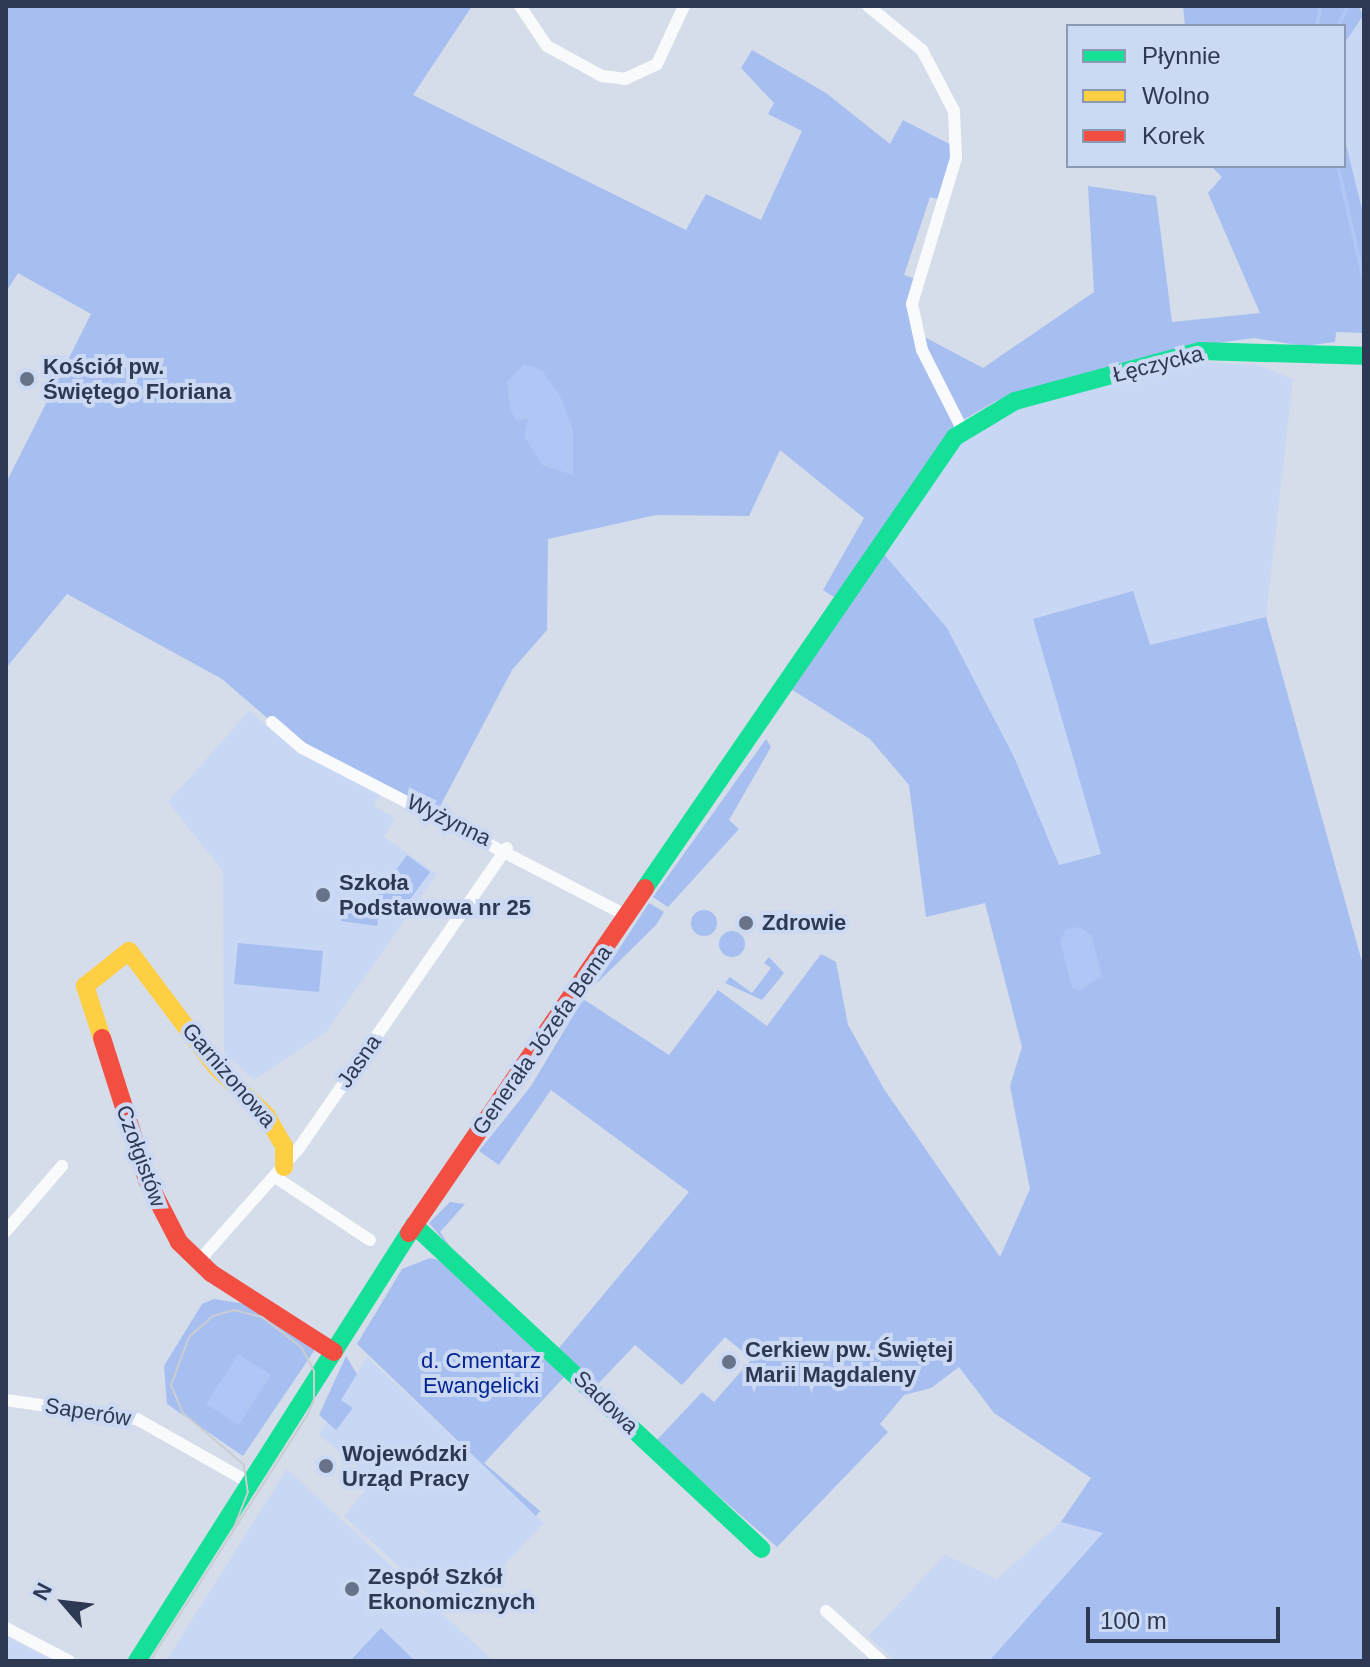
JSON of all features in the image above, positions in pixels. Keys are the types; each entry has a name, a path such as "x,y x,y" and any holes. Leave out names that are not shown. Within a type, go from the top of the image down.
{"street":[{"path":"520,6 547,46 602,76 625,79 657,64 684,6"},
{"path":"868,6 922,50 954,111 956,158 912,304 922,350 962,429"},
{"name":"Łęczycka","path":"962,429 1015,401 1200,351 1364,356"},
{"name":"Generała Józefa Bema","path":"137,1661 414,1225 962,429"},
{"name":"Wyżynna","path":"272,722 302,748 507,848 628,916"},
{"name":"Jasna","path":"197,1263 210,1241 280,1172 507,848"},
{"name":"Garnizonowa","path":"129,951 216,1067 266,1115 284,1146 280,1172"},
{"name":"Czołgistów","path":"129,951 85,986 84,998 156,1201 197,1263 334,1352"},
{"path":"6,1231 62,1166"},
{"path":"280,1172 370,1240"},
{"name":"Sadowa","path":"414,1225 761,1549"},
{"name":"Saperów","path":"6,1400 137,1419 250,1483"},
{"path":"826,1611 881,1661"},
{"path":"6,1628 69,1661"}],"shaded area":[{"path":"1364,16 1364,217 1346,144 1346,41"},
{"path":"1182,361 1257,365 1293,379 1266,617 1150,645 1132,592 1094,809 1101,854 1058,865 986,701 882,552 954,446 999,414"},
{"path":"524,364 542,370 560,396 573,429 573,475 542,465 524,436 528,419 516,421 510,408 507,382"},
{"name":"Szkoła Podstawowa nr 25","path":"249,711 299,753 381,792 374,806 395,818 384,837 437,874 326,1032 254,1080 224,1051 223,871 168,802"},
{"path":"1080,927 1092,936 1102,976 1079,991 1072,988 1060,941 1066,929"},
{"path":"238,1354 271,1375 239,1425 206,1404"},
{"path":"367,1357 544,1523 458,1613 446,1610 344,1516 374,1480 319,1435"},
{"path":"287,1469 493,1661 166,1661"},
{"path":"1061,1522 1103,1533 989,1661 896,1661 868,1636 945,1555 997,1579"},
{"path":"6,1637 54,1661 6,1661"}],"green space":[{"path":"6,6 472,6 413,95 686,230 706,194 761,220 802,131 768,114 774,103 741,68 752,50 826,93 890,144 903,120 957,148 942,200 930,197 904,275 915,279 917,333 983,368 1094,292 1088,186 1156,196 1172,322 1260,313 1208,193 1222,177 1213,168 1346,168 1346,144 1364,217 1364,333 1336,332 1335,342 1304,346 1254,338 1203,345 996,401 958,423 840,601 823,590 864,518 780,450 749,516 656,515 548,539 547,630 512,670 436,814 302,748 222,679 67,594 6,668 6,483 91,314 18,273 6,292"},
{"path":"1183,6 1359,6 1363,16 1346,41 1346,24 1185,24"},
{"path":"882,552 947,628 1014,757 1059,865 1101,854 1033,619 1133,591 1150,645 1266,617 1364,969 1364,1661 989,1661 1103,1533 1061,1522 1091,1478 994,1413 959,1367 931,1388 904,1395 880,1424 888,1432 777,1547 656,1441 702,1392 714,1402 752,1359 725,1337 682,1385 635,1345 597,1385 559,1348 689,1192 551,1090 499,1165 479,1151 531,1086 583,999 669,1055 718,990 767,1026 821,954 836,962 848,1025 884,1089 1000,1257 1030,1189 1010,1086 1022,1047 985,903 926,917 909,785 870,739 791,689"},
{"path":"766,739 771,747 729,820 739,829 668,907 653,897"},
{"path":"407,855 430,872 400,913 377,896"},
{"path":"649,903 664,912 656,925 596,984"},
{"path":"343,904 379,908 377,926 341,921"},
{"path":"704,910 713,914 717,923 713,932 704,936 695,932 691,923 695,914"},
{"path":"732,931 742,934 745,944 742,954 732,957 722,954 719,944 722,934"},
{"path":"238,943 323,951 319,992 234,984"},
{"path":"769,957 784,973 762,1000 725,983 730,977 752,993 771,968 764,963"},
{"path":"450,1202 465,1204 440,1232 453,1251 429,1223"},
{"name":"d. Cmentarz Ewangelicki","path":"430,1258 443,1261 568,1373 484,1463 540,1511 536,1516 357,1344 402,1269"},
{"path":"214,1299 246,1304 316,1348 243,1456 167,1404 164,1366 202,1304"},
{"path":"346,1356 357,1374 341,1400 353,1408 336,1430 319,1415"},
{"path":"381,1628 415,1661 350,1661"}],"waterway":[{"path":"1317,24 1320,6"},
{"path":"1339,24 1348,6"},
{"path":"1338,168 1364,281"}],"tram line":[{"path":"150,1661 308,1414 314,1399 314,1371 301,1347 262,1317 234,1310 213,1316 189,1337 171,1385 183,1413 244,1465 248,1492 233,1530"}],"traffic: fast":[{"path":"645,888 955,437 1015,401 1200,351 1364,356"},
{"path":"414,1225 761,1549"},
{"path":"137,1661 409,1233"}],"traffic: slow":[{"path":"102,1038 85,986 129,951 216,1067 266,1115 284,1146 284,1167"}],"traffic: jam":[{"path":"409,1233 645,888"},
{"path":"102,1038 147,1180 179,1242 211,1273 334,1352"}],"place":[{"name":"Kościół pw. Świętego Floriana","path":"27,379"},
{"name":"Szkoła Podstawowa nr 25","path":"323,895"},
{"name":"Zdrowie","path":"746,923"},
{"name":"Cerkiew pw. Świętej Marii Magdaleny","path":"729,1362"},
{"name":"Wojewódzki Urząd Pracy","path":"326,1466"},
{"name":"Zespół Szkół Ekonomicznych","path":"352,1589"}]}
